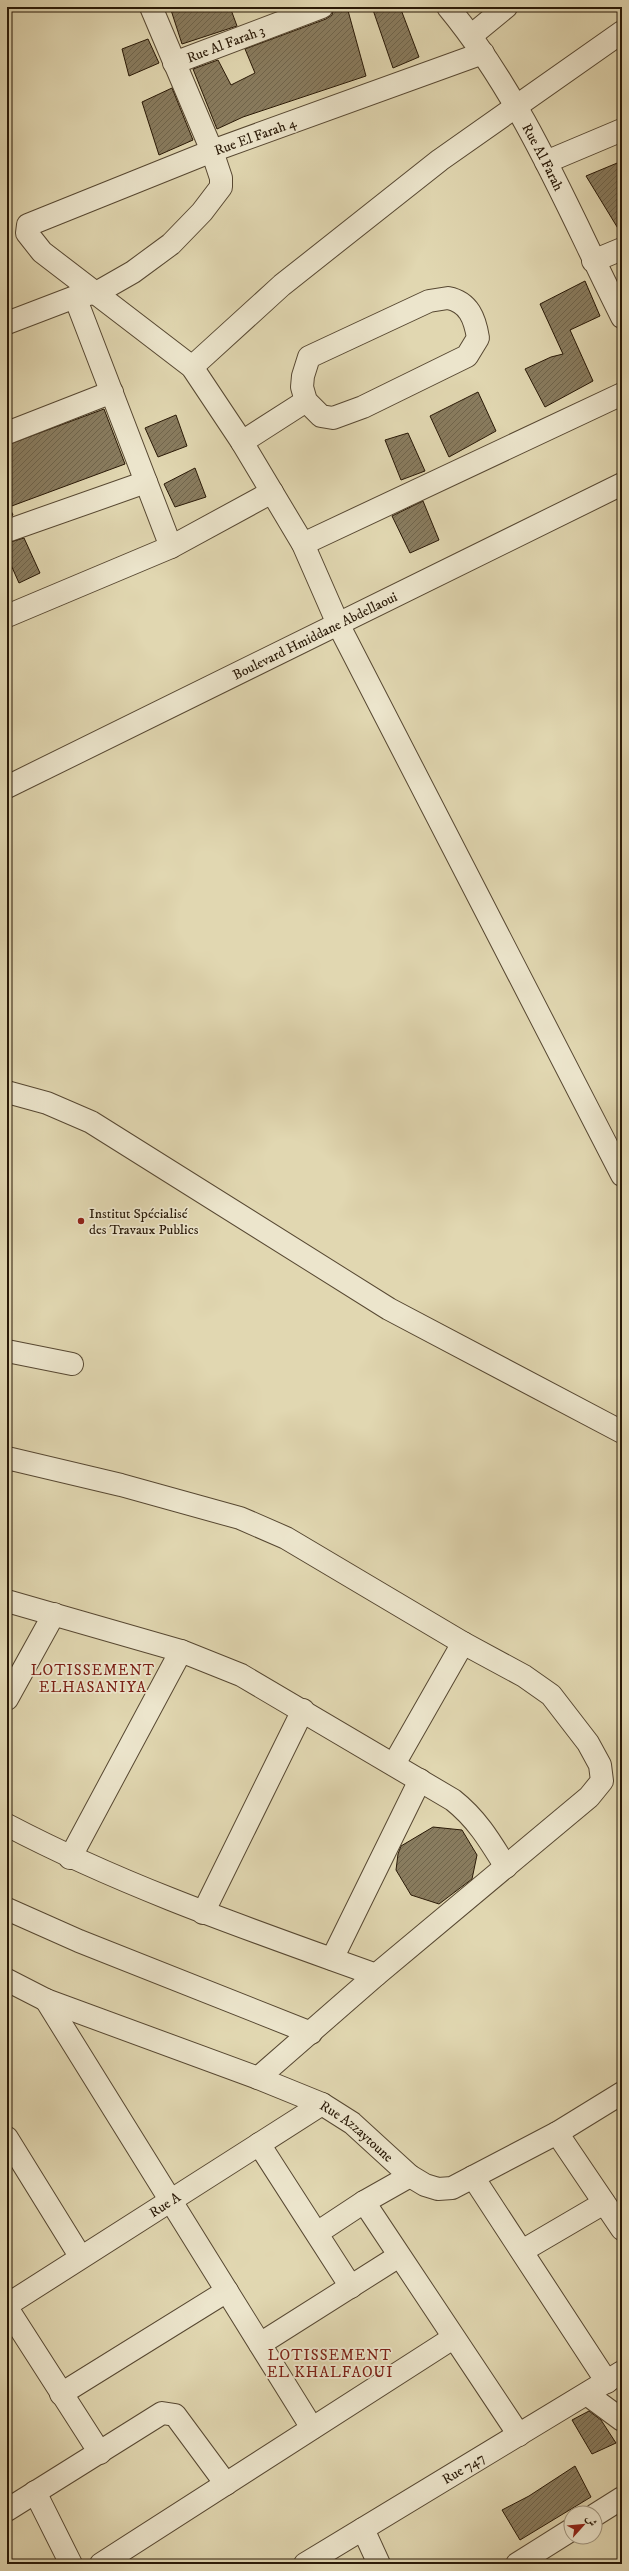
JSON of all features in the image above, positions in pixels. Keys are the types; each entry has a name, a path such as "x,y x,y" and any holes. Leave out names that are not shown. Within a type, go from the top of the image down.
{"street":[{"path":"7,323 75,297 98,292 133,272 171,244 218,193 221,178 212,152 151,7"},
{"name":"Rue Al Farah 3","path":"174,63 319,7"},
{"name":"Rue Al Farah","path":"448,7 478,44 515,106 546,162 622,318"},
{"path":"478,44 506,7"},
{"path":"192,367 282,285 433,165 622,32"},
{"name":"Rue El Farah 4","path":"98,292 42,252 27,233 28,225 478,44"},
{"path":"546,162 622,130"},
{"path":"593,261 622,249"},
{"path":"98,292 192,367 242,442 303,544 338,624 621,1171"},
{"path":"75,297 171,547"},
{"path":"448,298 457,300 467,307 475,322 478,338 467,356 362,407 333,418 322,416 306,401 302,387 305,368 309,358 322,350 429,301 448,298"},
{"path":"7,433 112,392"},
{"path":"303,544 622,394"},
{"path":"242,442 306,401"},
{"path":"7,531 146,482"},
{"name":"Boulevard Hmiddane Abdellaoui","path":"7,787 622,484"},
{"path":"7,616 171,547 272,492"},
{"path":"7,1092 47,1103 91,1122 389,1309 622,1432"},
{"path":"7,1351 72,1364"},
{"path":"7,1458 121,1485 240,1518 286,1538 463,1643 524,1676 550,1695 576,1725 600,1765 602,1781 599,1787 506,1867 376,1975 258,2078"},
{"path":"7,1601 181,1651 242,1675 394,1764 469,1812 484,1830 506,1867"},
{"path":"7,1699 54,1614"},
{"path":"394,1764 463,1643"},
{"path":"70,1858 181,1651"},
{"path":"203,1912 303,1710"},
{"path":"332,1959 420,1780"},
{"path":"7,1825 70,1858 203,1912 376,1975"},
{"path":"7,1909 78,1941 311,2033"},
{"name":"Rue Azzaytoune","path":"7,1980 46,2000 258,2078 322,2104 352,2123 410,2176 438,2189 452,2188 557,2133 622,2093"},
{"path":"46,2000 312,2428"},
{"name":"Rue A","path":"7,2305 80,2256 322,2104"},
{"path":"522,2251 615,2214 557,2133"},
{"path":"7,2138 80,2256"},
{"path":"259,2144 351,2287"},
{"path":"317,2234 364,2202 410,2176"},
{"path":"473,2177 522,2251 614,2377"},
{"path":"364,2202 453,2338 519,2435"},
{"path":"260,2344 399,2256"},
{"path":"61,2394 227,2291"},
{"path":"7,2308 100,2453"},
{"path":"100,2564 453,2338"},
{"name":"Rue 747","path":"305,2564 588,2395 614,2377"},
{"path":"588,2395 622,2420"},
{"path":"9,2504 35,2492 100,2453 162,2413 175,2415 226,2484"},
{"path":"35,2492 71,2564"},
{"path":"603,2510 622,2498"},
{"path":"363,2529 379,2564"},
{"path":"517,2564 563,2535"}],"building":[{"path":"170,7 230,7 237,26 182,44"},
{"path":"334,7 347,7 366,76 243,117 217,129 193,69 218,60 231,85 255,73 245,49 326,19 332,15"},
{"path":"372,7 400,7 419,57 393,68"},
{"path":"148,39 159,63 129,76 122,49"},
{"path":"172,88 193,140 159,155 142,102"},
{"path":"622,161 622,235 586,176"},
{"path":"585,281 600,316 570,330 593,381 545,407 525,369 551,357 563,354 540,304"},
{"path":"478,392 496,431 449,457 430,416"},
{"path":"104,409 125,464 9,507 13,515 7,518 7,445"},
{"path":"176,415 187,446 158,457 145,428"},
{"path":"408,433 425,471 401,480 385,440"},
{"path":"195,468 206,497 175,507 164,484"},
{"path":"423,501 439,540 410,553 392,516"},
{"path":"24,538 40,573 19,583 7,556 7,543"},
{"path":"433,1827 462,1830 477,1855 472,1879 439,1904 411,1895 396,1870 398,1854 401,1846"},
{"path":"589,2411 601,2420 616,2443 592,2454 572,2420"},
{"path":"575,2466 591,2497 578,2505 563,2505 563,2514 520,2540 502,2510 529,2496"}],"place":[{"name":"Institut Spécialisé des Travaux Publics","path":"81,1221"}],"district":[{"name":"LOTISSEMENT ELHASANIYA","path":"93,1678"},
{"name":"LOTISSEMENT EL KHALFAOUI","path":"330,2364"}]}
